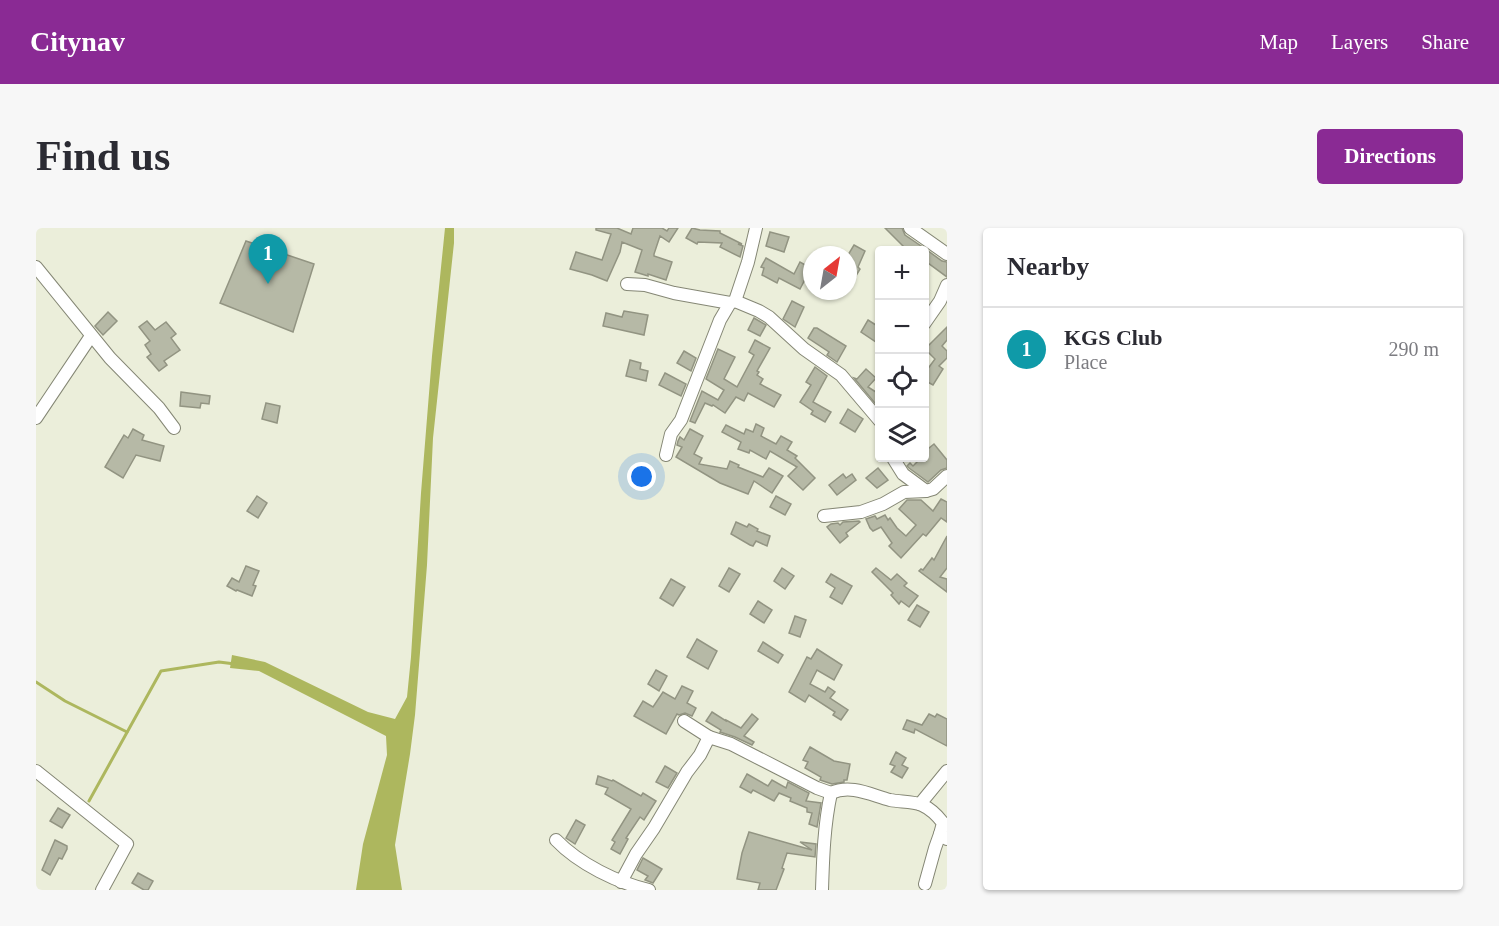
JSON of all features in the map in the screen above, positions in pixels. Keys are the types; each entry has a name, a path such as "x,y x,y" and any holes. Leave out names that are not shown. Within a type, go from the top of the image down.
{"street":[{"path":"666,455 670,434 681,420 720,320 733,302 748,262 756,228"},
{"path":"910,228 947,254"},
{"path":"36,267 91,336 159,408 174,428"},
{"path":"627,284 645,285 674,293 733,302 759,311 769,317 804,349 841,375 875,416"},
{"path":"929,317 947,285"},
{"path":"36,418 91,336"},
{"path":"896,462 903,474 926,491"},
{"path":"824,516 861,512 883,504 904,492 933,489 947,476"},
{"path":"684,721 709,737 731,744 831,794"},
{"path":"621,882 709,737"},
{"path":"36,771 127,844 102,890"},
{"path":"920,804 947,771"},
{"path":"822,890 824,846 831,794 838,790 850,789 891,800 920,804 936,813 943,823 944,837 935,848 925,885"},
{"path":"556,840 567,852 621,882 650,890"}],"shaded area":[{"path":"445,228 454,228 454,243 433,438 427,565 415,715 395,845 402,890 356,890 363,844 387,755 386,736 259,671 230,668 232,655 265,662 368,712 395,719 407,697 432,356"}],"building":[{"path":"596,228 617,228 631,234 633,228 662,228 667,231 669,228 678,228 669,242 660,236 654,254 654,256 672,262 666,280 635,272 642,250 622,242 607,281 570,269 576,252 602,260 611,234 596,230"},
{"path":"692,228 720,231 742,244 738,244 743,246 740,257 720,247 722,243 698,242 697,244 686,238"},
{"path":"885,228 902,228 905,235 921,246 903,246"},
{"path":"770,232 789,237 784,252 766,246"},
{"path":"246,241 314,264 293,332 220,303"},
{"path":"857,247 865,251 858,267 860,269 857,274"},
{"path":"929,252 947,262 947,277 929,264"},
{"path":"766,258 794,274 800,262 803,264 803,283 800,289 779,278 777,283 762,275 764,268 761,267"},
{"path":"792,301 804,307 795,327 783,319"},
{"path":"624,311 648,315 644,335 603,326 606,313 622,317"},
{"path":"108,312 117,321 103,335 95,326"},
{"path":"754,318 766,325 760,336 748,330"},
{"path":"868,320 875,324 875,341 861,332"},
{"path":"147,321 155,330 166,322 176,334 171,338 180,350 164,361 167,365 159,371 147,357 151,354 145,345 150,341 139,327"},
{"path":"947,327 947,340 942,346 947,351 947,358 939,366 943,369 933,385 929,383 929,367 935,359 929,353 929,345"},
{"path":"814,328 846,346 837,362 827,355 829,352 808,338"},
{"path":"755,340 770,348 757,375 763,379 760,384 781,395 774,407 748,393 744,401 736,397 725,413 705,403 695,423 690,421 702,391 718,400 724,390 706,379 718,349 735,357 724,379 737,387 754,355 749,352"},
{"path":"684,351 696,358 691,371 677,363"},
{"path":"630,360 641,363 640,369 648,371 646,381 626,376"},
{"path":"815,367 827,376 813,402 831,412 825,422 811,414 813,411 800,402 811,385 806,382"},
{"path":"866,369 875,377 868,387 875,391 875,403 854,378 857,379"},
{"path":"665,373 686,384 681,396 659,385"},
{"path":"181,392 210,396 209,404 201,403 200,408 180,406"},
{"path":"266,403 280,406 277,423 262,419"},
{"path":"848,409 863,419 855,432 840,423"},
{"path":"756,424 764,428 761,436 776,444 781,436 792,442 787,450 797,456 795,458 815,478 803,490 788,476 797,467 770,451 766,459 750,450 749,453 738,449 741,442 722,432 726,425 744,434 746,429 753,432"},
{"path":"133,429 144,435 142,440 164,446 160,461 136,455 123,478 105,467 124,435 128,438"},
{"path":"690,429 703,436 694,454 702,458 699,464 727,469 730,461 739,465 738,467 763,477 769,468 783,476 772,493 754,481 748,494 720,483 676,457 682,447 677,445 680,437 684,440"},
{"path":"934,444 947,460 947,468 941,470 928,482 907,466 910,463 913,466 917,462 929,462 929,448"},
{"path":"878,468 888,480 877,488 866,478"},
{"path":"843,474 846,478 852,474 856,480 837,495 829,485"},
{"path":"257,496 267,503 258,518 247,511"},
{"path":"776,496 791,504 785,515 770,507"},
{"path":"941,499 947,502 947,522 941,518 926,536 923,534 901,558 889,546 892,543 881,527 873,531 866,519 875,516 877,519 885,515 906,536 916,525 899,509 907,500 921,500 933,511"},
{"path":"859,521 846,533 848,536 840,543 827,527 831,524 840,525 843,522"},
{"path":"736,522 747,527 749,524 758,529 757,531 770,536 767,546 756,541 753,546 750,545 731,534"},
{"path":"947,536 947,568 940,577 947,579 947,592 919,571 923,570 932,558 934,560"},
{"path":"246,566 259,571 253,585 256,586 252,596 227,586 232,578 239,582"},
{"path":"729,568 740,574 729,592 719,586"},
{"path":"782,568 794,576 785,589 774,581"},
{"path":"876,568 891,580 897,574 907,583 904,586 918,596 909,607 901,601 899,604 891,595 893,593 872,572"},
{"path":"831,574 852,586 842,604 830,597 835,588 826,582"},
{"path":"671,579 685,587 673,606 660,598"},
{"path":"758,601 772,610 764,623 750,614"},
{"path":"917,605 929,612 920,627 908,620"},
{"path":"795,616 806,620 800,637 789,633"},
{"path":"697,639 717,651 708,669 687,657"},
{"path":"763,642 783,655 778,663 758,651"},
{"path":"817,649 842,665 834,680 817,670 810,684 825,692 828,687 835,692 830,698 848,710 841,720 833,715 835,712 809,695 805,702 789,692 807,657 811,659"},
{"path":"656,670 667,676 659,691 648,684"},
{"path":"682,686 693,691 687,703 696,708 692,716 685,713 677,714 666,734 634,716 643,701 653,707 663,692 675,699"},
{"path":"712,712 741,728 752,714 758,719 744,736 754,742 752,745 720,732 721,730 706,721"},
{"path":"929,714 935,717 937,714 947,719 947,746 915,729 914,733 903,729 907,720 922,725"},
{"path":"810,747 834,761 850,764 847,780 832,784 820,780 821,777 805,768 808,762 803,760"},
{"path":"896,752 906,758 902,765 908,768 902,778 891,772 895,766 890,764"},
{"path":"665,766 677,773 668,788 656,782"},
{"path":"747,774 768,786 772,780 786,788 788,782 809,793 806,801 821,803 817,827 809,824 812,813 807,812 807,808 790,801 791,798 779,793 774,801 753,790 751,793 740,787"},
{"path":"598,776 613,780 641,796 643,793 656,801 644,820 640,817 626,838 628,839 620,854 611,849 615,842 612,840 631,809 605,794 608,788 596,784"},
{"path":"58,808 70,815 62,828 50,821"},
{"path":"576,820 585,825 575,844 566,838"},
{"path":"749,832 812,850 800,842 816,844 815,857 787,853 776,890 758,890 760,883 737,879"},
{"path":"55,840 67,846 67,849 50,875 42,870"},
{"path":"643,858 662,869 653,883 645,880 648,876 637,870"},
{"path":"138,873 153,881 148,890 132,883"}],"waterway":[{"path":"89,801 161,671 219,662 235,664"},
{"path":"36,682 65,701 127,732"}],"place":[{"name":"KGS Club","path":"268,284"}]}
